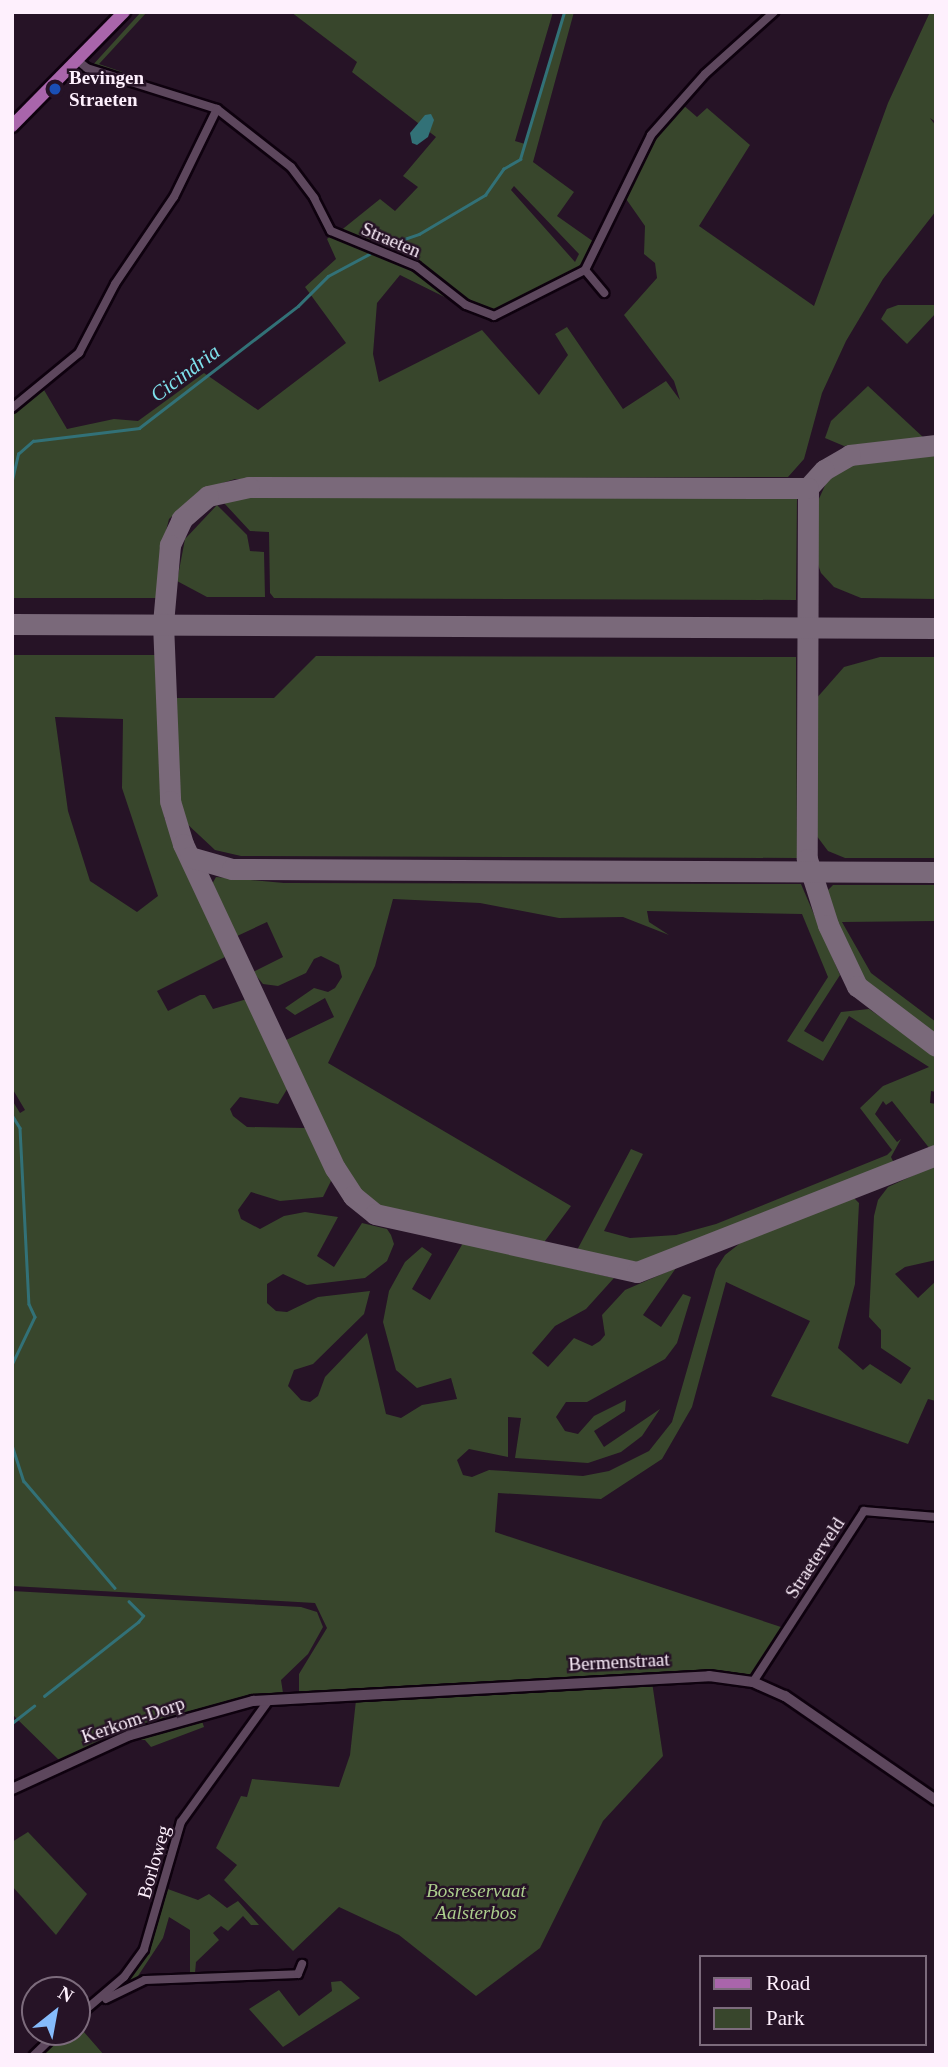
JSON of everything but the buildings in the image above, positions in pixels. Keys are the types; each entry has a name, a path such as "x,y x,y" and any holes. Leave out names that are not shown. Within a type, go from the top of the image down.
{"main road":[{"path":"12,127 124,12"}],"street":[{"path":"604,293 584,270 651,135 705,74 774,12"},
{"name":"Straeten","path":"77,60 87,68 218,109 291,167 314,198 331,231 416,266 482,313 503,313 584,270"},
{"path":"12,408 79,353 115,284 174,197 218,109"},
{"name":"Straeterveld","path":"753,1682 864,1511 936,1517"},
{"name":"Bermenstraat","path":"269,1700 687,1676 753,1682 803,1707 936,1800"},
{"name":"Kerkom-Dorp","path":"12,1789 130,1735 269,1700"},
{"name":"Borloweg","path":"100,2001 134,1964 151,1934 181,1822 269,1700"},
{"name":"Borloweg","path":"91,2007 145,1980 298,1974 302,1964"}],"green space":[{"path":"141,12 147,12 99,64 213,103 91,67"},
{"path":"291,12 553,12 515,141 525,144 564,12 574,12 533,162 574,192 557,216 594,242 583,264 511,305 488,312 465,301 424,268 339,232 380,199 395,211 418,187 403,176 436,137 352,72 357,62","holes":["514,186 579,254 575,262 511,190"]},
{"path":"930,12 936,12 936,122 930,118 936,126 936,211 883,279 846,341 822,393 804,459 788,477 235,479 200,490 169,519 159,559 159,598 12,598 12,412 44,390 67,429 114,419 138,421 204,373 258,410 346,343 305,287 336,259 327,239 330,236 411,267 487,318 400,275 377,303 373,354 379,382 482,330 539,395 568,355 555,334 567,327 623,409 666,381 680,400 674,381 624,315 657,278 655,263 644,254 645,226 624,196 657,132 682,104 697,117 707,108 750,145 699,226 814,306 888,103"},
{"path":"898,305 936,305 936,313 907,344 881,319 887,309"},
{"path":"868,386 924,438 844,446 825,438 831,421"},
{"path":"936,455 936,599 861,598 834,587 821,573 812,548 813,512 827,481 850,464"},
{"path":"250,497 797,498 796,600 274,598 270,593 269,532 250,531 224,503"},
{"path":"217,505 247,535 250,551 264,552 265,597 207,597 177,581 185,539"},
{"path":"12,655 156,655 164,817 225,957 157,991 168,1011 200,995 205,995 213,1009 247,999 289,1086 278,1104 240,1097 230,1109 233,1116 247,1127 305,1128 332,1179 323,1197 280,1201 251,1192 238,1210 241,1219 260,1229 284,1216 305,1212 338,1217 317,1256 334,1267 362,1223 387,1229 394,1244 387,1261 365,1278 307,1285 283,1274 267,1284 267,1303 276,1311 287,1312 318,1297 370,1291 364,1314 313,1364 294,1370 288,1386 301,1400 310,1402 318,1396 325,1377 367,1333 386,1414 401,1418 422,1405 457,1399 451,1378 417,1388 396,1370 383,1322 389,1291 405,1262 422,1247 432,1254 412,1289 430,1300 463,1243 614,1278 586,1309 555,1326 532,1353 548,1367 574,1338 592,1346 600,1341 605,1335 602,1315 625,1290 676,1268 643,1315 661,1327 683,1294 691,1297 677,1343 665,1359 587,1402 566,1402 556,1417 565,1431 578,1434 594,1416 626,1400 625,1411 594,1431 604,1447 660,1409 642,1436 621,1452 588,1463 515,1458 521,1418 508,1417 508,1457 469,1449 457,1460 463,1475 472,1477 489,1470 583,1476 609,1471 649,1451 672,1422 716,1269 725,1255 743,1241 854,1198 859,1203 855,1284 838,1348 863,1370 870,1364 901,1384 911,1368 881,1348 881,1330 869,1317 874,1216 878,1200 888,1187 936,1165 936,1260 905,1267 895,1274 918,1298 936,1281 936,1401 928,1399 908,1444 771,1396 810,1321 726,1282 692,1407 662,1459 601,1499 498,1493 495,1532 784,1628 751,1676 701,1670 299,1692 299,1674 327,1628 315,1603 12,1586 12,1100 20,1113 25,1110 12,1088","holes":["55,717 123,719 122,788 158,896 137,912 90,881 68,811"]},
{"path":"316,656 796,657 797,858 241,856 215,850 184,821 176,795 176,698 274,698"},
{"path":"880,657 936,657 936,858 845,858 828,851 813,831 815,700 844,667"},
{"path":"216,877 284,883 801,884 840,975 804,1031 823,1042 841,1012 869,1009 936,1055 936,1092 931,1091 930,1103 936,1104 936,1147 930,1149 892,1101 886,1105 883,1101 875,1114 897,1142 901,1139 891,1157 894,1163 648,1262 627,1263 576,1252 631,1149 643,1154 604,1231 630,1238 676,1235 716,1224 887,1155 892,1150 860,1108 883,1086 929,1067 849,1016 823,1061 787,1041 828,977 802,914 647,911 649,922 669,935 623,917 559,918 480,903 393,899 375,966 328,1063 571,1206 542,1245 379,1208 350,1179 284,1041 334,1017 325,998 295,1015 285,1008 314,988 328,992 335,988 342,977 339,965 321,956 314,959 306,973 278,986 263,984 253,972 283,957 267,922 235,937 211,886"},
{"path":"833,885 936,885 936,921 842,922 871,973 936,1022 936,1037 871,989 860,975 824,894"},
{"path":"12,1591 301,1607 317,1612 323,1627 308,1654 281,1680 283,1693 178,1714 61,1762 12,1714"},
{"name":"Bosreservaat Aalsterbos","path":"652,1682 663,1756 603,1821 540,1948 476,1996 399,1935 339,1907 293,1951 224,1880 237,1865 216,1848 241,1796 247,1797 252,1779 339,1787 350,1755 356,1700"},
{"path":"201,1718 204,1727 151,1747 145,1740 132,1740"},
{"path":"28,1832 87,1894 56,1935 12,1886 12,1842"},
{"path":"165,1888 198,1900 209,1894 227,1908 238,1901 259,1925 251,1925 243,1916 228,1931 221,1926 213,1933 219,1940 196,1962 195,1973 190,1973 190,1930 169,1917 163,1938 136,1979 114,1990 149,1945"},
{"path":"341,1981 360,1998 283,2047 249,2009 279,1990 299,2016 332,1991 331,1982"},
{"path":"91,2040 104,2055 39,2055 48,2046 91,2046"}],"shaded area":[{"path":"431,114 434,120 428,137 417,145 412,143 410,133 425,115"}],"waterway":[{"name":"Cicindria","path":"381,247 419,234 485,195 503,169 520,159 564,12"},
{"name":"Cicindria","path":"12,480 18,454 33,441 139,428 298,306 328,276 371,253"},
{"path":"12,1115 20,1128 29,1304 35,1317 12,1365"},
{"path":"12,1445 24,1481 115,1588"},
{"path":"44,1696 138,1622 143,1616 129,1602"},
{"path":"12,1723 34,1706"}],"taxiway":[{"path":"936,445 850,455 824,470 808,488 807,859 828,925 857,986 936,1046"},
{"path":"808,488 249,487 208,496 182,519 170,545 163,623 170,801 183,844 335,1168 353,1196 375,1214 637,1272 936,1155"},
{"path":"12,624 936,628"},
{"path":"190,857 232,869 936,872"}],"place":[{"name":"Bevingen Straeten","path":"55,89"}]}
